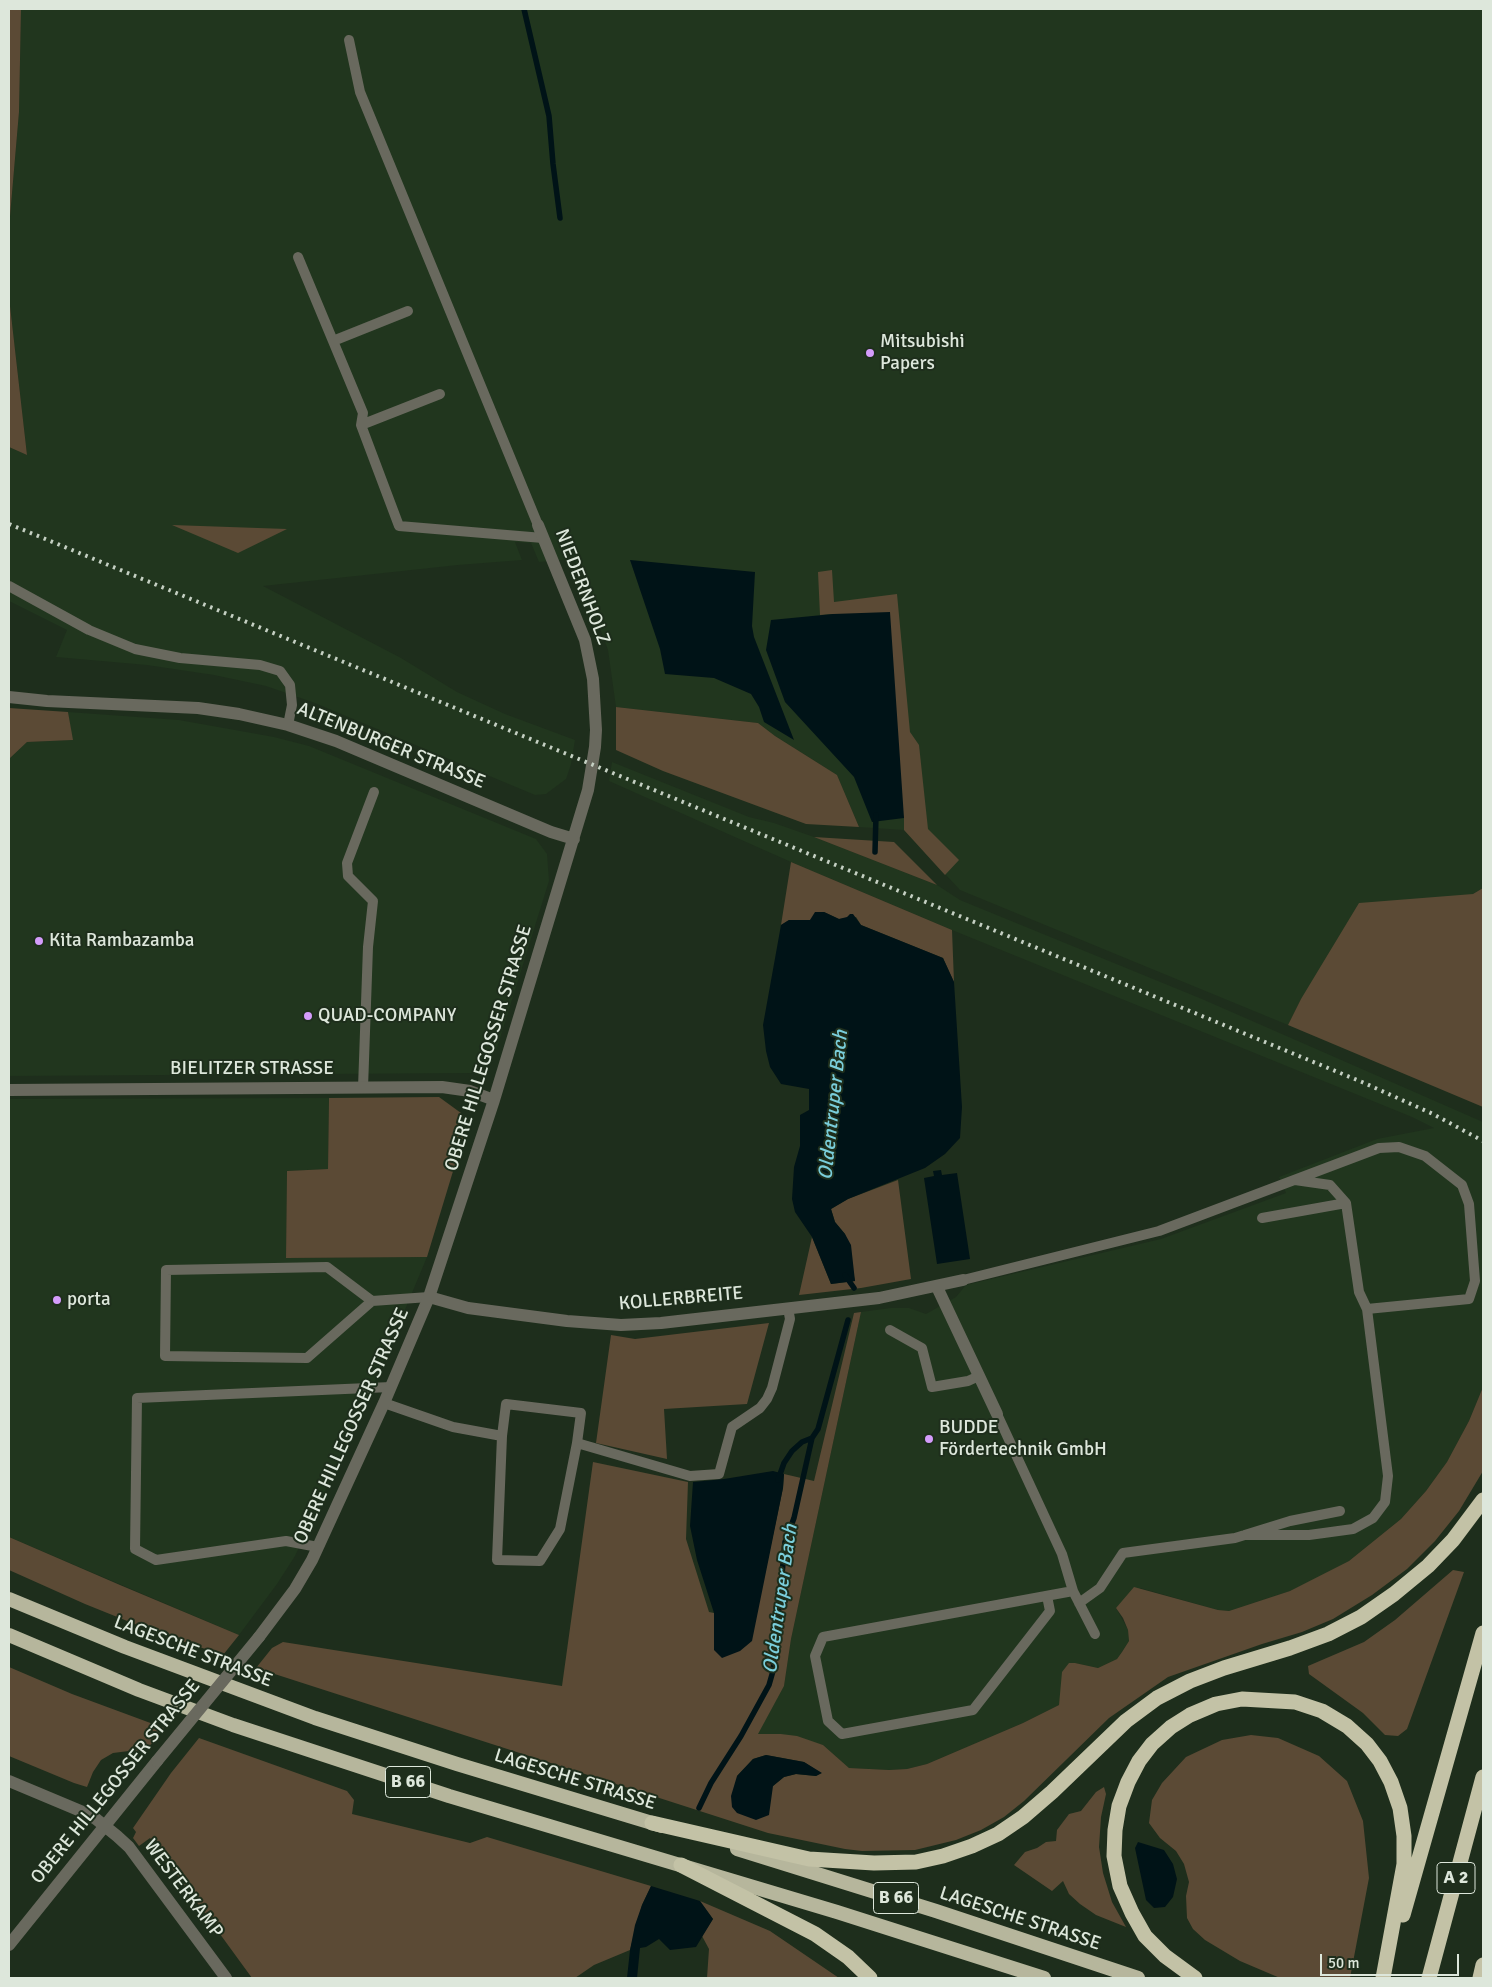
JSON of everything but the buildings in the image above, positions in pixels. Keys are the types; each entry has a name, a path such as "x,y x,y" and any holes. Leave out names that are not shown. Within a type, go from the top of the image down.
{"highway":[{"path":"652,1823 809,1859 874,1863 916,1862 943,1856 972,1846 998,1834 1023,1817 1126,1721 1157,1698 1190,1680 1328,1634 1394,1594 1428,1566 1453,1540 1483,1500"},
{"name":"LAGESCHE STRASSE","path":"9,1599 81,1630 280,1706 457,1764 936,1910 1138,1978"},
{"path":"1384,1978 1483,1633"},
{"name":"B 66","path":"9,1635 139,1690 233,1725 449,1796 837,1912 1044,1978"},
{"path":"1195,1978 1164,1956 1145,1936 1132,1913 1120,1886 1114,1856 1114,1830 1119,1806 1128,1782 1139,1761 1152,1744 1171,1727 1190,1714 1216,1704 1242,1699 1295,1702 1322,1712 1347,1726 1367,1744 1380,1761 1391,1782 1400,1808 1404,1836 1404,1864 1384,1978"},
{"name":"A 2","path":"1429,1978 1483,1777"},
{"path":"681,1865 816,1934 848,1957 870,1978"},
{"path":"1480,1978 1483,1966"}],"street":[{"name":"NIEDERNHOLZ","path":"538,525 585,640 596,704 593,764 588,790 574,839"},
{"name":"ALTENBURGER STRASSE","path":"9,697 47,701 198,708 239,714 288,725 336,741 551,832 574,839"},
{"name":"OBERE HILLEGOSSER STRASSE","path":"9,1945 259,1637 295,1589 318,1547 384,1403 429,1297 494,1100 574,839"},
{"name":"BIELITZER STRASSE","path":"9,1090 442,1087 470,1091 494,1100"},
{"name":"KOLLERBREITE","path":"429,1297 468,1308 567,1321 621,1325 662,1324 879,1298 963,1280"},
{"path":"937,1287 997,1414"},
{"name":"WESTERKAMP","path":"9,1781 83,1812 105,1826 129,1848 226,1978"}],"lane":[{"path":"349,40 360,92 538,525"},
{"path":"298,257 363,413 362,425 400,526 543,538"},
{"path":"334,341 408,311"},
{"path":"362,425 440,394"},
{"path":"9,586 89,630 135,649 180,658 260,665 280,671 290,685 292,705 288,725"},
{"path":"363,1088 368,947 373,901 348,876 347,863 374,792"},
{"path":"963,1280 1159,1231 1379,1148 1399,1147 1425,1156 1462,1185 1469,1204 1475,1281 1468,1299 1367,1309"},
{"path":"1245,1535 1309,1535 1353,1529 1373,1518 1386,1502 1388,1476 1367,1309 1359,1292 1346,1203 1330,1185 1294,1180"},
{"path":"1262,1218 1346,1203"},
{"path":"372,1301 327,1267 166,1270 165,1356 307,1358 372,1301 429,1297"},
{"path":"577,1443 690,1476 718,1474 732,1427 760,1408 772,1388 790,1319 788,1308"},
{"path":"890,1330 922,1348 932,1386 968,1381 979,1376"},
{"path":"318,1547 286,1541 156,1560 135,1549 137,1398 391,1387"},
{"path":"384,1403 453,1427 502,1436"},
{"path":"506,1404 581,1413 577,1443 560,1529 540,1561 497,1560 502,1436 506,1404"},
{"path":"997,1414 1062,1554 1074,1591 1095,1634"},
{"path":"1079,1603 1100,1588 1124,1554 1245,1535 1290,1521 1340,1511"},
{"path":"1047,1596 1050,1611 972,1710 842,1734 828,1721 815,1656 822,1637 1074,1591"}],"shaded area":[{"path":"9,9 21,9 19,112 9,228"},
{"path":"21,9 1483,9 1483,888 1301,999 1288,1025 960,890 904,830 859,827 837,775 775,736 758,723 616,707 608,650 574,559 539,562 531,543 515,542 522,560 263,586 401,658 457,692 505,714 575,740 566,779 546,794 535,795 315,703 266,686 214,675 147,665 56,657 67,630 9,601 9,447 27,455 9,297 9,228 19,112"},
{"path":"9,297 27,455 9,447"},
{"path":"172,525 287,529 238,553"},
{"path":"832,570 834,602 897,594 910,732 919,745 928,829 959,860 945,875 904,830 904,818 833,614 820,615 818,572"},
{"path":"616,707 758,723 775,736 837,775 859,827 806,824 663,771 616,750"},
{"path":"9,708 68,712 73,740 27,742 9,759"},
{"path":"68,712 179,720 274,737 309,746 536,839 547,854 549,881 496,1051 476,1073 9,1076 9,759 27,742 72,740"},
{"path":"612,762 749,817 774,823 814,837 937,885 960,900 1202,999 1483,1122 1483,1387 1469,1421 1447,1462 1426,1491 1401,1519 1349,1561 1322,1576 1290,1591 1229,1611 1218,1610 1140,1588 1116,1608 1128,1630 1129,1641 1117,1659 1098,1668 1075,1663 1061,1693 1059,1705 1023,1723 927,1764 907,1769 889,1770 849,1768 823,1745 781,1734 757,1734 784,1686 791,1639 861,1312 909,1308 926,1314 956,1297 966,1285 1161,1239 1286,1193 1279,1177 1377,1139 1434,1128 1412,1117 952,930 791,862 609,781"},
{"path":"814,837 894,842 937,885"},
{"path":"791,862 952,930 954,982 943,958 861,925 856,917 839,919 824,912 810,920 789,920 781,925"},
{"path":"1483,888 1483,1107 1288,1025 1301,999 1359,903 1473,894"},
{"path":"439,1097 461,1113 464,1135 427,1257 286,1258 287,1171 328,1169 329,1098"},
{"path":"329,1098 328,1169 287,1171 286,1258 427,1257 369,1396 295,1556 277,1584 239,1635 9,1537 9,1099"},
{"path":"898,1180 911,1279 861,1288 799,1295 812,1237 831,1284 855,1281 845,1234 835,1222 831,1209 848,1199"},
{"path":"861,1312 791,1639 784,1686 758,1734 797,1736 823,1745 849,1768 889,1770 907,1769 927,1764 1023,1723 1059,1705 1062,1672 1069,1663 1098,1668 1117,1659 1129,1641 1128,1630 1116,1608 1134,1587 1218,1610 1229,1611 1290,1591 1349,1561 1401,1519 1426,1491 1447,1462 1469,1421 1483,1387 1483,1471 1459,1511 1435,1541 1407,1569 1372,1595 1333,1619 1302,1632 1168,1677 1109,1718 1024,1801 1004,1817 981,1830 956,1840 915,1850 862,1851 768,1833 256,1668 272,1648 283,1642 562,1686 593,1462 688,1482 686,1539 709,1612 714,1613 714,1650 755,1620 783,1488 784,1474 814,1481 854,1313","holes":["766,1755 804,1762 821,1773 816,1776 796,1774 784,1777 773,1786 737,1776 753,1759"]},
{"path":"769,1323 747,1404 664,1409 667,1459 596,1443 611,1335 635,1339"},
{"path":"9,1537 239,1635 223,1655 152,1631 85,1604 9,1570"},
{"path":"1453,1570 1464,1572 1407,1729 1398,1736 1385,1735 1363,1713 1309,1674 1308,1666 1364,1642 1395,1620"},
{"path":"9,1667 72,1694 164,1728 145,1752 113,1753 101,1760 93,1772 87,1787 74,1783 9,1756"},
{"path":"1251,1735 1278,1738 1319,1756 1347,1781 1363,1821 1369,1878 1350,1978 1280,1978 1240,1961 1205,1940 1193,1929 1187,1918 1186,1896 1189,1882 1184,1864 1176,1851 1160,1838 1149,1823 1152,1800 1162,1783 1186,1757 1222,1740"},
{"path":"199,1738 347,1791 354,1800 352,1814 470,1843 487,1837 651,1886 642,1905 630,1950 594,1965 575,1978 252,1978 150,1838 139,1846 133,1838 136,1832 133,1828 171,1773"},
{"path":"1104,1787 1106,1794 1101,1817 1099,1847 1103,1873 1112,1902 1126,1927 1096,1915 1080,1904 1069,1894 1063,1881 1052,1891 1014,1865 1025,1852 1037,1848 1046,1842 1056,1841 1057,1830 1069,1814 1081,1811 1096,1792"},
{"path":"700,1901 770,1931 839,1978 707,1978 709,1949 702,1936 713,1919"}],"water":[{"path":"630,560 755,572 752,626 754,637 794,740 764,722 759,707 751,694 714,678 665,674 660,649"},
{"path":"890,612 904,818 872,822 854,777 785,702 766,650 771,620 833,614"},
{"path":"815,912 824,912 839,919 853,914 861,925 943,958 954,982 962,1107 960,1138 945,1154 925,1168 848,1199 831,1209 835,1222 851,1245 855,1281 831,1284 812,1237 795,1212 792,1199 794,1167 800,1146 800,1115 809,1110 809,1089 781,1084 770,1067 763,1025 781,925 789,920 810,920"},
{"path":"941,1170 942,1175 957,1173 970,1259 937,1264 924,1178 934,1176 933,1171"},
{"path":"773,1471 784,1474 783,1488 752,1641 740,1651 722,1658 714,1650 714,1613 697,1560 690,1526 693,1482"},
{"path":"766,1755 804,1762 822,1773 816,1776 796,1774 784,1777 773,1786 769,1815 756,1820 737,1813 732,1807 731,1796 737,1776 753,1759"},
{"path":"1138,1842 1164,1850 1173,1864 1177,1879 1173,1897 1165,1907 1154,1908 1146,1900 1135,1848"},
{"path":"651,1886 700,1901 713,1919 696,1947 670,1950 659,1939 646,1947 640,1948 637,1978 627,1978 635,1925"}],"waterway":[{"name":"Oldentruper Bach","path":"524,9 549,116 560,218"},
{"name":"Oldentruper Bach","path":"875,852 876,815"},
{"name":"Oldentruper Bach","path":"845,1275 854,1288"},
{"name":"Oldentruper Bach","path":"699,1808 711,1783 741,1736 769,1685 773,1671 785,1542 794,1518 812,1438 818,1429 848,1320"},
{"path":"778,1480 784,1463 792,1451 802,1442 812,1438"}],"railway":[{"path":"9,524 1362,1082 1433,1114 1483,1141"}],"place":[{"name":"Mitsubishi Papers","path":"870,353"},
{"name":"Kita Rambazamba","path":"39,941"},
{"name":"QUAD-COMPANY","path":"308,1016"},
{"name":"porta","path":"57,1300"},
{"name":"BUDDE Fördertechnik GmbH","path":"929,1439"}]}
